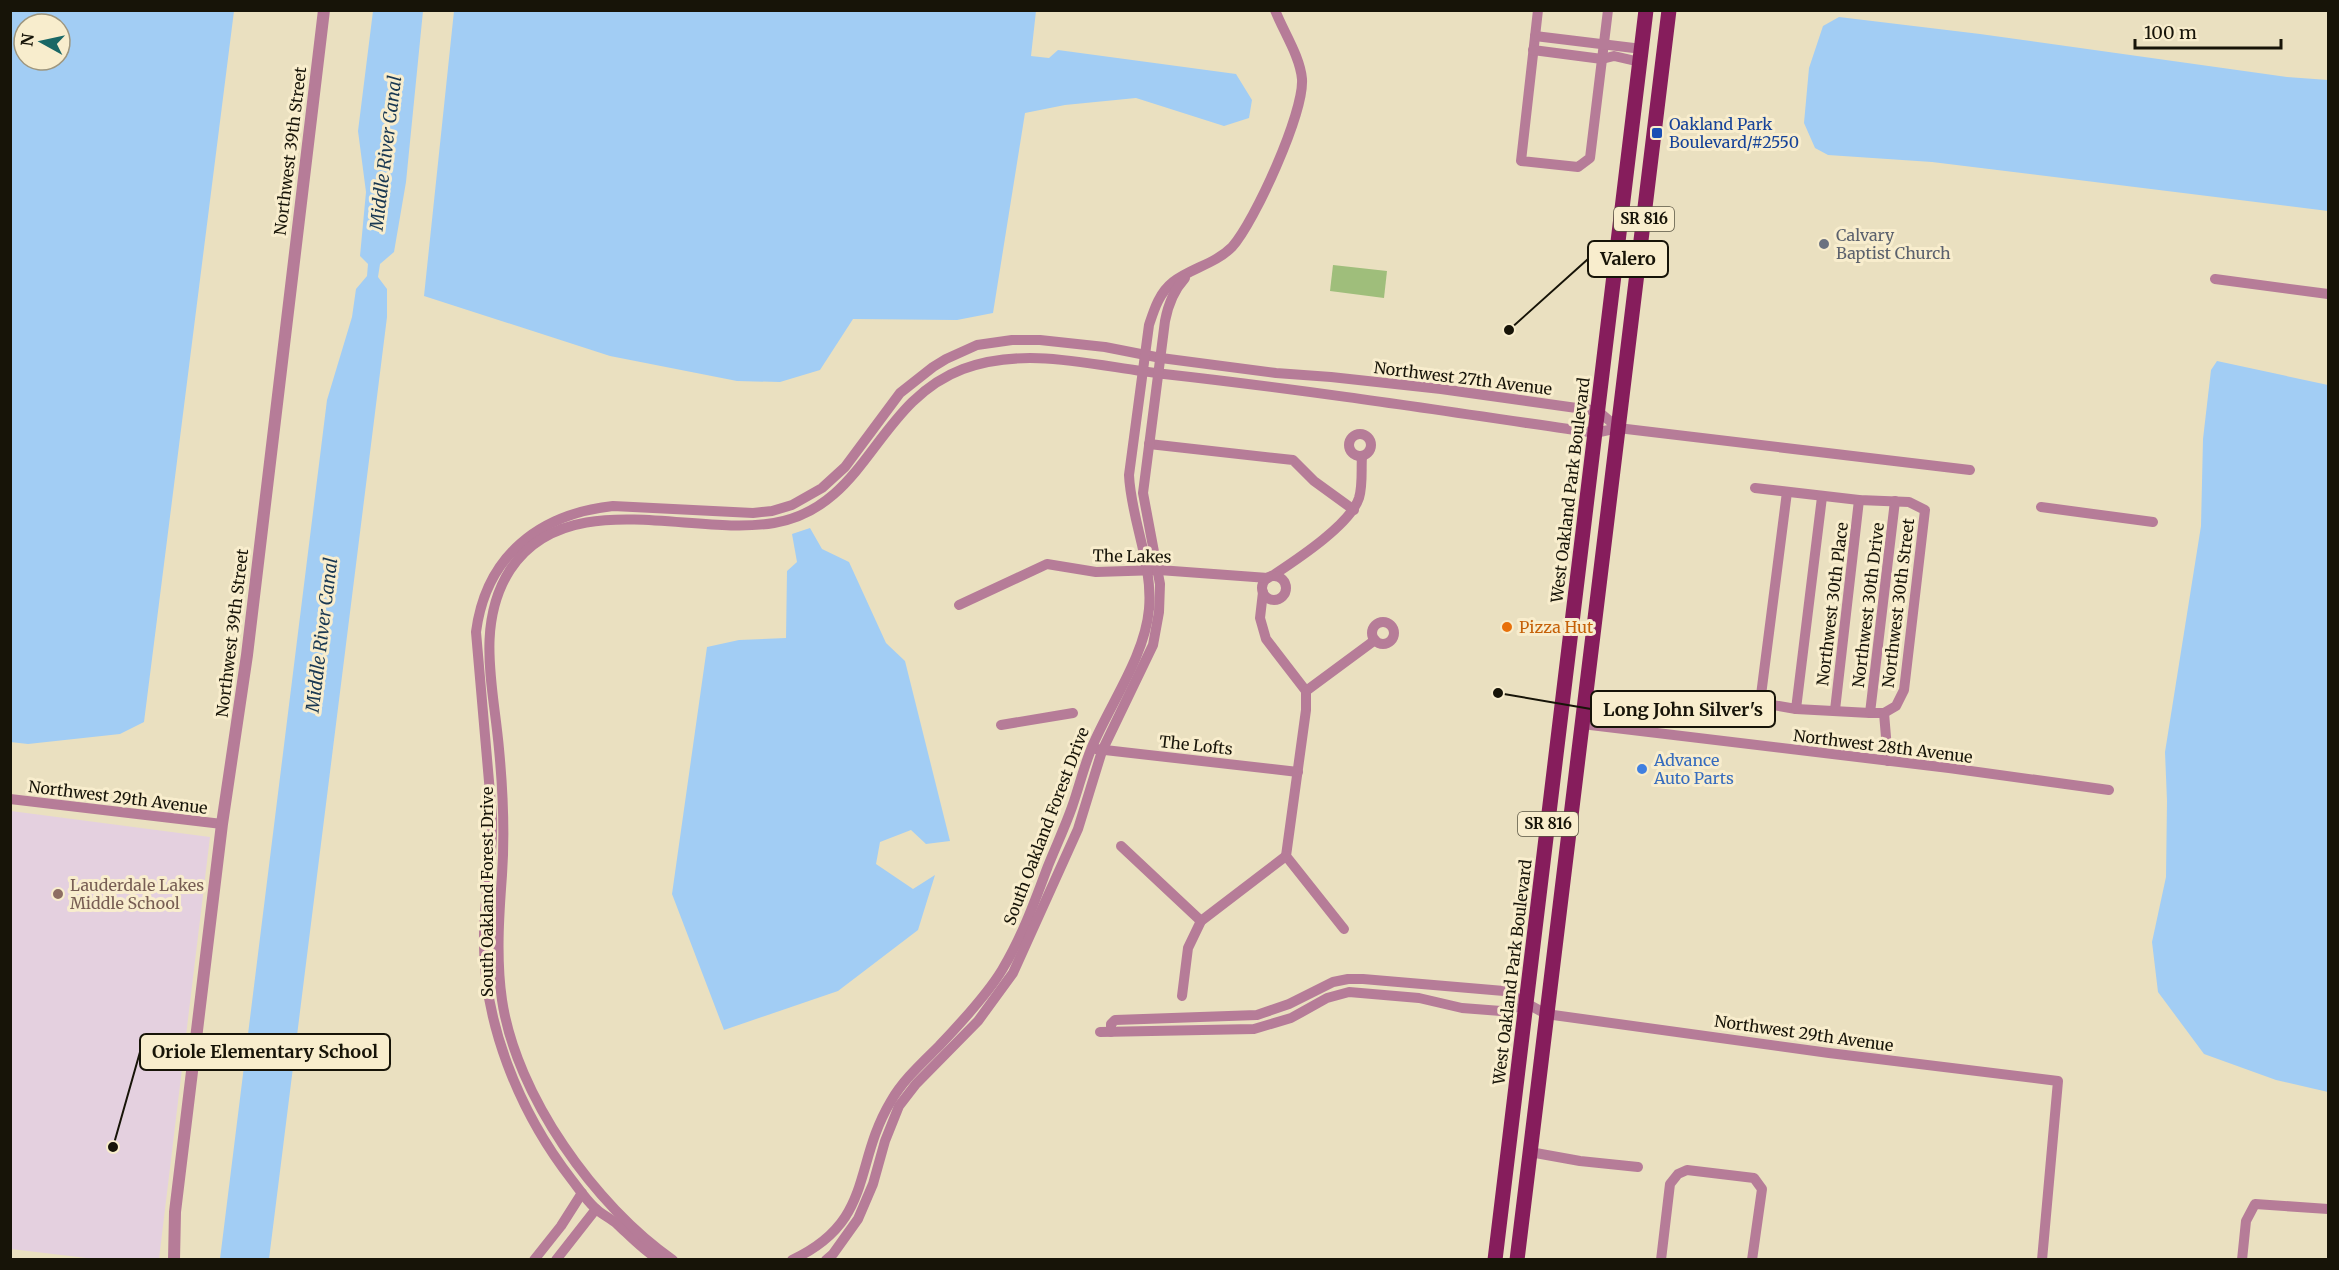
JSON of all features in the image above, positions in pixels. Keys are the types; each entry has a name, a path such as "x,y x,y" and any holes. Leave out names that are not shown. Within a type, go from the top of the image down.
{"main road":[{"name":"West Oakland Park Boulevard","path":"1495,1260 1646,10"},
{"name":"SR 816","path":"1517,1260 1669,10"},
{"path":"1644,27 1654,49 1664,54"},
{"path":"1641,56 1657,62 1660,81"},
{"path":"1563,700 1569,714 1582,724"},
{"path":"1560,727 1576,763"}],"street":[{"name":"Northwest 39th Street","path":"174,1260 175,1212 222,824 247,656 324,10"},
{"name":"South Oakland Forest Drive","path":"792,1260 822,1244 842,1222 861,1188 872,1142 891,1099 905,1081 1000,981 1012,973 1054,868 1078,829 1097,749 1153,645 1160,602 1153,570 1130,494 1129,475 1143,354 1151,317 1163,292 1173,281 1221,255 1231,247 1243,231 1275,166 1293,120 1301,96 1302,77 1275,10"},
{"path":"1538,10 1521,160 1578,167 1590,158 1608,10"},
{"path":"1535,36 1603,45 1641,56"},
{"path":"1533,50 1602,58 1641,56"},
{"name":"South Oakland Forest Drive","path":"1153,570 1144,501 1149,444 1168,307 1179,284 1189,273"},
{"path":"2215,279 2328,294"},
{"name":"Northwest 27th Avenue","path":"596,1209 542,1137 518,1090 504,1052 488,985 484,935 493,828 476,632 482,603 496,572 511,552 530,535 558,518 593,508 623,506 753,513 772,511 804,500 840,473 889,406 909,383 946,358 977,345 1025,339 1105,347 1161,358 1276,373 1453,391 1598,411"},
{"name":"South Oakland Forest Drive","path":"674,1260 642,1236 615,1210 564,1147 520,1070 501,996 500,940 504,812 488,651 496,598 521,557 534,545 550,534 577,525 616,520 759,525 803,515 829,500 849,481 889,427 929,386 946,376 995,360 1055,359 1383,402 1594,433 1618,428"},
{"path":"1598,411 1618,428 1970,470"},
{"path":"1149,444 1293,460 1314,481 1354,510"},
{"path":"1182,996 1188,948 1201,921 1286,856 1306,710 1306,691 1270,647 1260,618 1269,583 1288,565 1336,528 1354,510 1361,489 1362,456"},
{"path":"1755,488 1822,497 1895,501"},
{"path":"1760,703 1787,492"},
{"path":"1796,709 1822,497"},
{"name":"Northwest 30th Place","path":"1835,710 1859,500"},
{"name":"Northwest 30th Street","path":"1884,712 1896,706 1904,690 1924,510 1909,502 1895,501"},
{"name":"Northwest 30th Drive","path":"1870,714 1895,501"},
{"path":"2041,507 2153,522"},
{"name":"The Lakes","path":"959,605 1047,564 1096,572 1153,570 1242,576 1269,583 1267,598 1274,600"},
{"path":"1262,626 1265,613 1274,600 1281,598 1285,592 1285,586 1269,583"},
{"path":"1306,691 1375,640"},
{"path":"1726,697 1796,709 1870,714 1884,712 1888,761"},
{"path":"1001,724 1073,713"},
{"name":"Northwest 28th Avenue","path":"1582,724 2109,790"},
{"name":"The Lofts","path":"1097,749 1298,772"},
{"name":"Northwest 29th Avenue","path":"10,799 222,824"},
{"path":"1121,846 1201,921"},
{"path":"1286,856 1344,929"},
{"name":"Northwest 29th Avenue","path":"1343,980 1363,979 1504,992 1546,1014 1829,1053 2058,1081 2042,1260"},
{"path":"1346,993 1343,980 1289,1004 1257,1015 1115,1020 1106,1032 1254,1029 1291,1018 1328,998 1346,993 1364,992 1419,998 1462,1008 1501,1011 1526,1005"},
{"name":"South Oakland Forest Drive","path":"834,1258 858,1219 873,1184 885,1141 899,1106 916,1084 978,1021 1000,981"},
{"path":"1313,992 1318,1004"},
{"path":"1530,1152 1580,1161 1638,1167"},
{"path":"1661,1260 1670,1184 1678,1174 1687,1170 1754,1178 1762,1189 1752,1260"},
{"path":"534,1260 561,1226 582,1193"},
{"path":"2242,1260 2246,1221 2255,1204 2328,1209"},
{"path":"556,1260 596,1209 659,1260"}],"shaded area":[{"path":"11,811 210,837 159,1259 95,1259 11,1249"}],"green space":[{"path":"1333,265 1387,271 1384,298 1330,291"}],"water":[{"path":"11,10 234,11 144,722 120,734 28,744 10,742"},
{"name":"Middle River Canal","path":"373,11 423,11 406,182 394,252 380,264 378,277 387,289 387,317 269,1259 220,1259 327,400 352,317 356,289 367,276 368,264 360,256 366,192 358,131"},
{"path":"454,11 1036,11 1031,56 1049,58 1058,50 1236,74 1252,100 1249,118 1224,126 1136,98 1065,105 1025,113 993,313 957,320 853,319 820,370 780,382 737,381 610,356 424,296"},
{"path":"1839,17 1980,34 2287,77 2328,80 2328,211 1932,162 1828,155 1815,148 1804,123 1809,68 1823,26"},
{"path":"2217,361 2328,385 2328,1092 2276,1080 2204,1054 2158,992 2152,942 2166,877 2165,752 2201,526 2203,439 2211,370"},
{"path":"810,528 822,549 849,562 886,643 905,661 950,841 926,844 911,830 880,842 876,864 913,889 935,875 918,930 838,991 724,1030 672,894 707,647 739,640 786,638 787,571 797,562 792,534"}],"place":[{"name":"Oakland Park Boulevard/#2550","path":"1657,133"},
{"name":"Calvary Baptist Church","path":"1824,244"},
{"name":"Valero","path":"1509,330"},
{"name":"Pizza Hut","path":"1507,627"},
{"name":"Long John Silver's","path":"1498,693"},
{"name":"Advance Auto Parts","path":"1642,769"},
{"name":"Lauderdale Lakes Middle School","path":"58,894"},
{"name":"Oriole Elementary School","path":"113,1147"}]}
